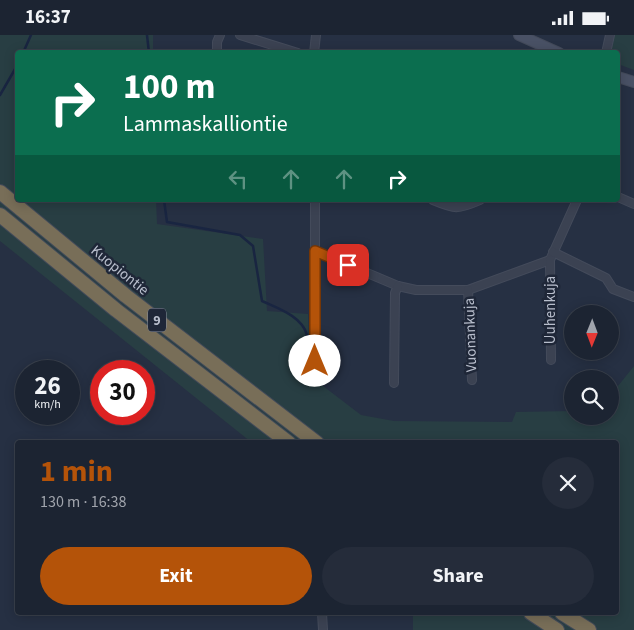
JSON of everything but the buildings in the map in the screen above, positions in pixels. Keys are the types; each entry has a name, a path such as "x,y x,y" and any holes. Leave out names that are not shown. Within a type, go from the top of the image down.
{"highway":[{"name":"Kuopiontie","path":"0,193 126,296 314,440"},
{"name":"9","path":"0,215 116,310 285,440"},
{"path":"534,615 557,630"},
{"path":"565,615 589,630"}],"main road":[{"path":"519,35 552,50"},
{"path":"620,78 634,82"}],"street":[{"path":"217,50 217,42 220,35"},
{"path":"240,35 288,50"},
{"path":"314,50 316,35"},
{"path":"607,50 610,35"},
{"path":"620,198 634,204"},
{"path":"315,202 315,361"},
{"path":"438,202 454,208 475,202"},
{"path":"315,251 398,286 416,290 468,290 550,260 576,202"},
{"path":"553,252 606,278 613,289 634,297"},
{"name":"Uuhenkuja","path":"550,260 550,360"},
{"path":"394,383 395,293 398,286"},
{"name":"Vuonankuja","path":"468,290 472,381"},
{"path":"322,615 323,630"}],"green space":[{"path":"0,35 153,35 153,50 15,50 15,202 156,202 157,224 263,239 267,311 308,314 310,376 361,415 394,421 512,422 516,412 564,411 564,425 619,425 619,385 634,366 634,630 413,630 413,615 619,615 619,440 249,440 155,365 155,360 149,360 0,241"},
{"path":"612,35 634,35 634,70 620,65 620,50 610,50"}],"waterway":[{"path":"24,50 31,35"},
{"path":"147,35 149,50"},
{"path":"0,95 15,69"},
{"path":"164,202 167,222 240,235 253,246 262,301 295,318 304,328 307,335"}],"route":[{"path":"315,361 315,251 348,265"}]}
